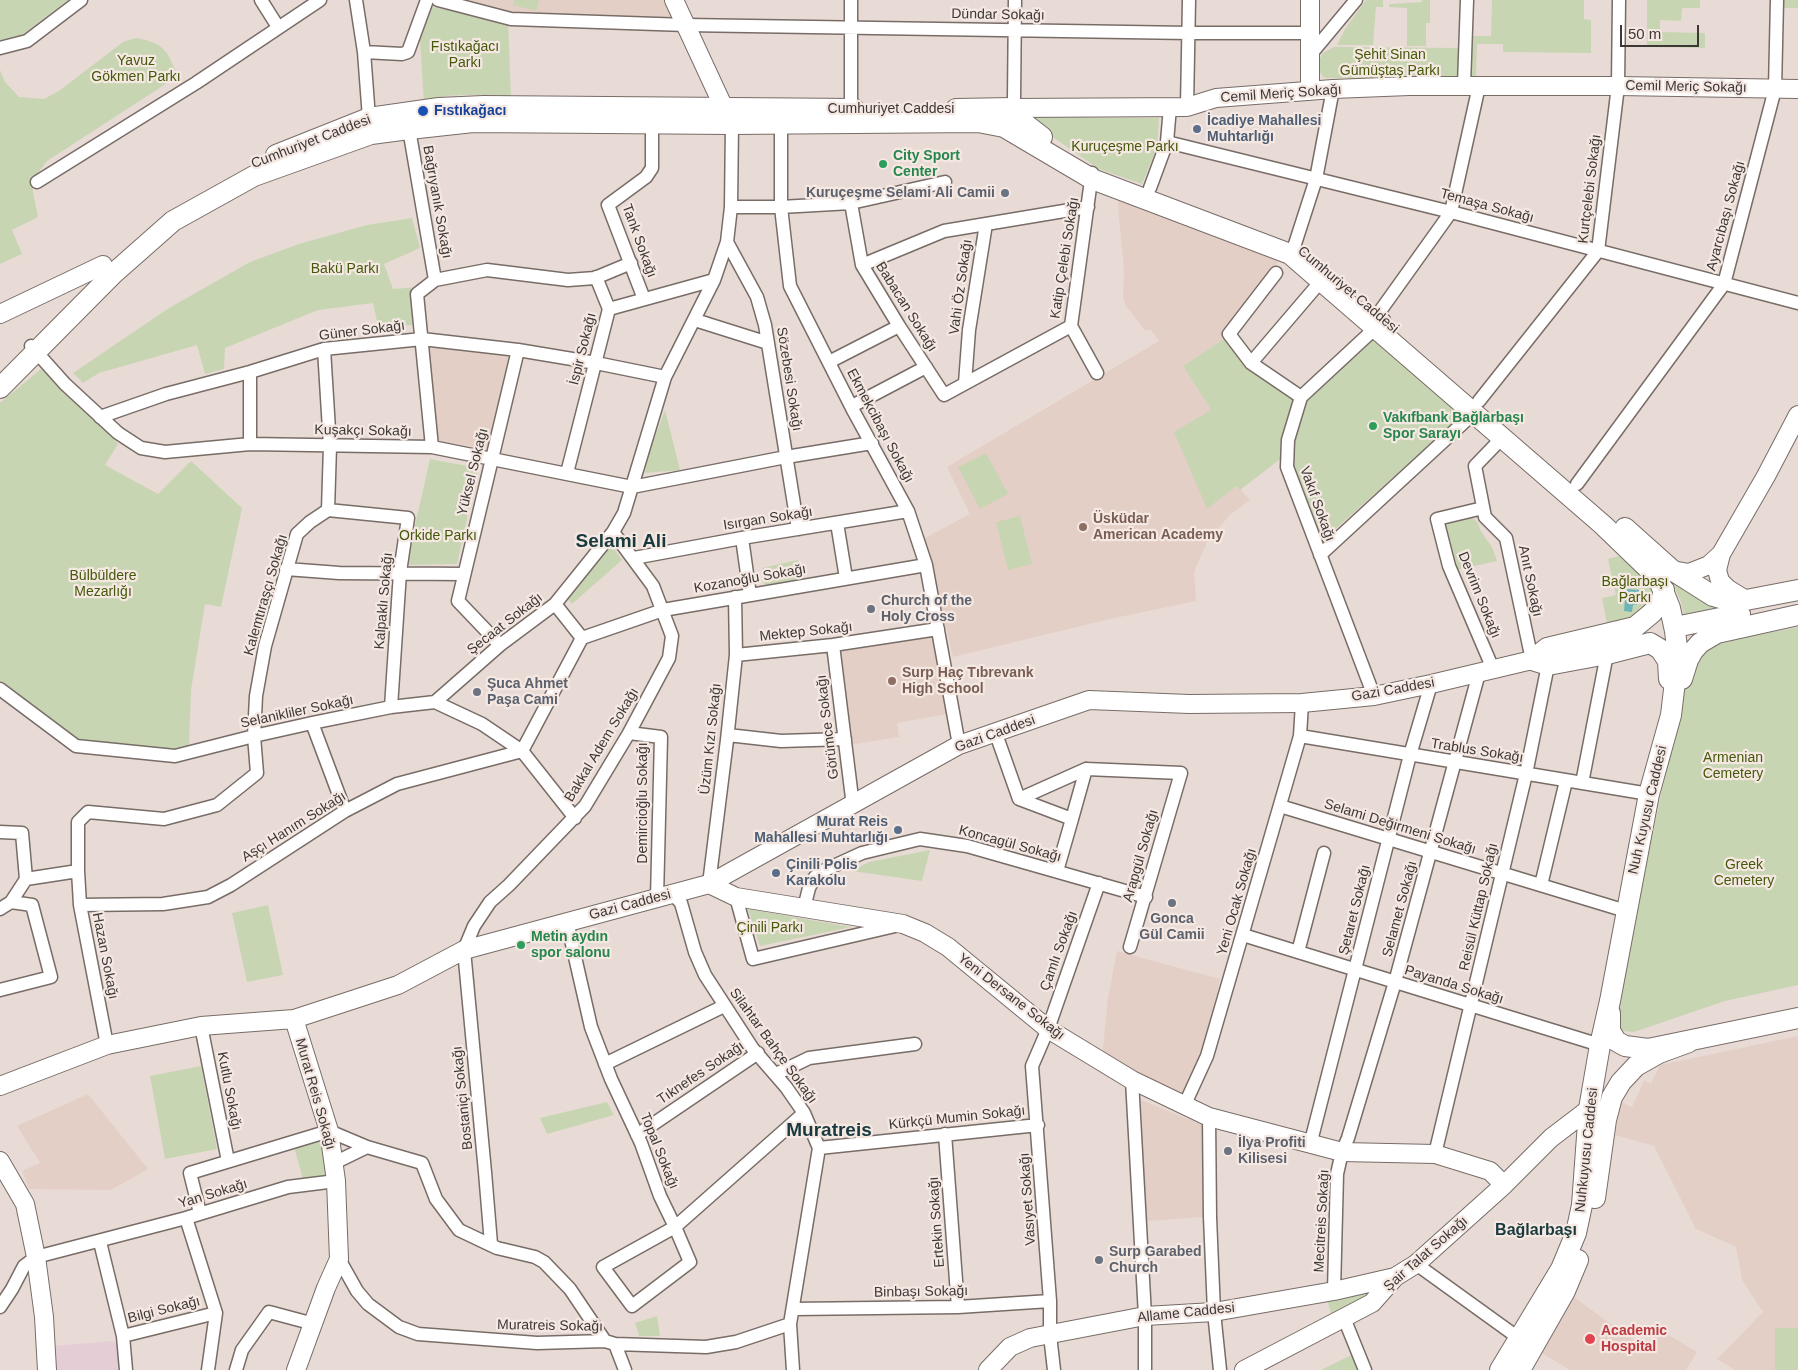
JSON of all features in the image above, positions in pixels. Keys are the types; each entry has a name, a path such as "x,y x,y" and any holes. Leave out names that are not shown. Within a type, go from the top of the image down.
{"main road":[{"name":"Cumhuriyet Caddesi","path":"0,373 33,349 173,221 254,176 371,134 473,122 652,123 728,116 850,109 1014,104 1020,120 1092,175 1150,188 1292,249 1379,321 1476,407 1577,484 1672,570 1713,596 1727,600 1746,600 1798,590"},
{"name":"Cumhuriyet Caddesi","path":"0,388 103,265 163,211 245,168 369,118 439,108 484,106 728,116 781,123 978,122 1004,127 1092,175 1292,249 1321,281 1379,321"},
{"name":"Cumhuriyet Caddesi","path":"1476,407 1502,438 1604,525 1658,578 1664,590"},
{"path":"1540,663 1546,648 1635,627 1652,613 1661,602 1664,590"},
{"name":"Nuh Kuyusu Caddesi","path":"1610,1001 1649,794 1671,715 1678,656 1675,631 1664,590"},
{"path":"1540,663 1671,628 1798,602"},
{"path":"1671,715 1688,660 1700,643 1717,633 1798,615"},
{"path":"1540,663 1607,654 1650,643 1660,649 1668,661 1671,715"},
{"path":"1610,1001 1610,1030 1612,1036 1620,1044 1636,1048 1648,1049 1689,1042 1798,1018"},
{"name":"Nuhkuyusu Caddesi","path":"1500,1370 1561,1269 1576,1233 1598,1100 1600,1045 1610,1001"},
{"name":"Nuhkuyusu Caddesi","path":"1598,1100 1621,1082 1636,1066 1659,1053 1689,1042"},
{"name":"Nuhkuyusu Caddesi","path":"1520,1370 1565,1291 1582,1252 1593,1215 1606,1120 1598,1100"}],"street":[{"path":"0,48 27,41 81,0"},
{"path":"261,0 278,27"},
{"path":"37,182 196,83 320,0"},
{"path":"356,0 364,52 369,118"},
{"path":"364,52 402,54 408,52 427,0"},
{"name":"Dündar Sokağı","path":"438,0 511,19 851,28 1309,33"},
{"path":"674,0 728,116"},
{"path":"850,109 851,0"},
{"path":"1014,104 1015,0"},
{"path":"1150,188 1178,107 1189,33 1189,0"},
{"path":"1310,0 1310,91"},
{"path":"1311,54 1356,0"},
{"path":"1276,272 1229,334 1251,363 1301,397 1379,321 1452,212 1472,86 1467,0"},
{"name":"Kurtçelebi Sokağı","path":"1320,555 1476,407 1598,251 1618,86 1619,0"},
{"name":"Ayarcıbaşı Sokağı","path":"1577,484 1724,284 1776,89 1777,0"},
{"name":"Cemil Meriç Sokağı","path":"978,122 1014,104 1178,107 1216,98 1333,89 1472,86 1618,86 1798,89"},
{"path":"1292,249 1316,179 1333,89"},
{"name":"Şecaat Sokağı","path":"435,702 500,645 556,604 614,532 624,513 664,377 714,280 728,242 731,207 728,116"},
{"name":"Tank Sokağı","path":"644,299 608,205 646,177 652,168 652,123"},
{"name":"Ekmekcibaşı Sokağı","path":"781,123 781,208 790,286 908,511 926,565 959,745"},
{"name":"Bağrıyanık Sokağı","path":"409,129 435,280"},
{"name":"Temaşa Sokağı","path":"1167,142 1452,212 1798,303"},
{"name":"Katip Çelebi Sokağı","path":"944,395 1071,326 1092,175"},
{"path":"731,207 781,208 851,203 945,182"},
{"name":"Babacan Sokağı","path":"851,203 862,265 944,395"},
{"path":"862,265 944,231 1088,207"},
{"name":"Vahi Öz Sokağı","path":"965,383 969,330 986,224"},
{"name":"Sözebesi Sokağı","path":"728,242 757,297 766,325 798,529"},
{"path":"432,447 417,294 435,280 487,270 568,280 596,277 631,263"},
{"path":"0,314 103,265"},
{"path":"596,277 609,309"},
{"name":"İspir Sokağı","path":"567,473 609,309 714,280"},
{"path":"1251,363 1321,281"},
{"path":"695,320 768,343"},
{"path":"829,362 899,326"},
{"path":"1071,326 1097,373"},
{"name":"Güner Sokağı","path":"100,417 166,394 250,372 324,349 422,339 518,350 664,377"},
{"path":"33,349 100,417"},
{"path":"324,349 330,446 328,510"},
{"name":"Yüksel Sokağı","path":"500,645 458,601 518,350"},
{"name":"Babacan Sokağı","path":"852,406 926,367"},
{"path":"250,372 250,444"},
{"name":"Vakıf Sokağı","path":"1301,397 1288,440 1287,467 1374,696"},
{"path":"1746,600 1728,589 1720,581 1717,570 1721,554 1798,415"},
{"name":"Kuşakçı Sokağı","path":"100,417 118,433 141,448 165,452 250,444 432,447 632,487"},
{"name":"Anıt Sokağı","path":"1502,438 1475,466 1485,517 1506,538 1540,663"},
{"path":"632,487 786,457 872,443"},
{"name":"Devrim Sokağı","path":"1483,508 1437,519 1449,566 1486,671"},
{"name":"Kalemtıraşçı Sokağı","path":"78,871 78,822 88,812 164,819 217,805 257,773 254,736 256,696 265,646 297,534 310,522 328,510"},
{"name":"Kalpaklı Sokağı","path":"328,510 408,518 400,572 391,707"},
{"name":"Isırgan Sokağı","path":"634,558 908,511"},
{"path":"837,523 846,578"},
{"name":"Bakkal Adem Sokağı","path":"464,950 474,926 490,902 585,806 630,732 669,658 672,636 653,586 614,532"},
{"path":"742,538 750,595"},
{"path":"1672,570 1689,573 1710,565 1721,554"},
{"name":"Kozanoğlu Sokağı","path":"582,638 663,610 926,565"},
{"path":"286,570 464,574"},
{"name":"Üzüm Kızı Sokağı","path":"709,884 736,655 734,597"},
{"path":"522,751 582,638 556,604"},
{"name":"Mektep Sokağı","path":"736,655 833,645 938,629"},
{"name":"Görümce Sokağı","path":"833,645 853,806"},
{"path":"1582,783 1607,654"},
{"name":"Gazi Caddesi","path":"0,1086 107,1045 201,1026 294,1019 398,985 464,950 709,884 853,806 959,745 996,734 1089,700 1190,704 1302,703 1374,696 1486,671 1540,663"},
{"name":"Reisül Küttap Sokağı","path":"1436,1154 1526,774 1540,663"},
{"name":"Selamet Sokağı","path":"1342,1152 1348,1138 1395,982 1455,762 1486,671"},
{"name":"Şetaret Sokağı","path":"1310,1144 1410,755 1431,684"},
{"name":"Selanikliler Sokağı","path":"0,689 76,746 175,756 254,736 391,707 435,702"},
{"path":"435,702 482,724 522,751 575,818"},
{"name":"Yeni Ocak Sokağı","path":"1185,1104 1207,1056 1243,935 1300,736 1302,703"},
{"path":"312,724 345,811"},
{"name":"Demircioğlu Sokağı","path":"630,732 661,737 665,896"},
{"path":"996,734 1019,799 1072,819"},
{"path":"728,735 781,741 844,739"},
{"name":"Trablus Sokağı","path":"1300,736 1649,794"},
{"name":"Aşçı Hanım Sokağı","path":"80,906 163,904 208,897 231,885 345,811 397,784 522,751"},
{"path":"1019,799 1086,769"},
{"path":"1057,871 1086,769"},
{"name":"Arapgül Sokağı","path":"1086,769 1181,773 1130,947"},
{"path":"1541,885 1566,780"},
{"name":"Selami Değirmeni Sokağı","path":"1280,806 1626,911"},
{"path":"0,832 22,833 26,879 11,902 0,909"},
{"name":"Koncagül Sokağı","path":"804,908 809,888 816,877 824,870 862,853 920,839 967,846 1146,897"},
{"path":"1298,952 1324,853"},
{"path":"26,879 78,871"},
{"name":"Hazan Sokağı","path":"78,871 80,906 107,1045"},
{"name":"Çamlı Sokağı","path":"1048,1030 1099,883"},
{"name":"Yeni Dersane Sokağı","path":"709,884 736,896 903,924 926,933 948,947 1048,1030 1132,1080 1209,1117 1342,1152 1436,1154 1490,1171 1504,1185"},
{"name":"Silahtar Bahçe Sokağı","path":"665,896 682,903 695,952 705,975 758,1054 776,1074 804,1113 820,1148"},
{"path":"736,896 753,959 903,924"},
{"path":"0,990 51,977 32,905 11,902"},
{"name":"Topal Sokağı","path":"567,922 591,1027 605,1064 637,1135 660,1196 675,1227 690,1262 632,1306 603,1267 675,1227"},
{"name":"Payanda Sokağı","path":"1243,935 1600,1045"},
{"name":"Bostaniçi Sokağı","path":"464,950 486,1172 491,1244"},
{"path":"605,1064 724,1006"},
{"name":"Murat Reis Sokağı","path":"294,1019 329,1131 336,1181 339,1259"},
{"name":"Kutlu Sokağı","path":"201,1026 228,1161"},
{"name":"Vasıyet Sokağı","path":"1048,1030 1032,1066 1038,1125 1050,1302 1050,1335 1054,1370"},
{"path":"776,1074 809,1058 915,1044"},
{"name":"Tıknefes Sokağı","path":"637,1135 758,1054"},
{"path":"1132,1080 1145,1316 1145,1370"},
{"name":"Şair Talat Sokağı","path":"1244,1370 1372,1303 1395,1277 1416,1264 1504,1185 1552,1138 1598,1100"},
{"path":"675,1227 804,1113"},
{"path":"1209,1117 1210,1217 1214,1312 1220,1370"},
{"name":"Kürkçü Mumin Sokağı","path":"820,1148 1038,1125"},
{"path":"200,1213 190,1173 329,1131 367,1147 422,1163 436,1199 459,1230 497,1248 535,1257 544,1262 570,1289 610,1342 625,1370"},
{"name":"Ertekin Sokağı","path":"945,1134 958,1307"},
{"path":"334,1164 367,1147"},
{"path":"793,1370 790,1324 820,1148"},
{"name":"Mecitreis Sokağı","path":"1334,1292 1338,1174 1342,1152"},
{"path":"0,1161 25,1204 36,1258 45,1334 47,1370"},
{"name":"Yan Sokağı","path":"36,1258 186,1218 288,1187 336,1181"},
{"path":"186,1218 216,1313 206,1369"},
{"path":"100,1242 123,1336"},
{"path":"0,1307 6,1291 24,1266 36,1258"},
{"path":"296,1370 326,1288 339,1259"},
{"name":"Muratreis Sokağı","path":"339,1259 357,1291 368,1304 399,1326 418,1334 537,1343 610,1342 706,1347 736,1342 790,1324"},
{"path":"1416,1264 1520,1338"},
{"name":"Allame Caddesi","path":"991,1368 1010,1347 1030,1338 1145,1316 1214,1312 1334,1292 1395,1277"},
{"name":"Binbaşı Sokağı","path":"793,1309 958,1307 1050,1302"},
{"path":"236,1370 242,1350 270,1312 314,1324"},
{"name":"Bilgi Sokağı","path":"126,1370 123,1336 216,1313"},
{"path":"1344,1318 1365,1370"}],"shaded area":[{"path":"445,0 667,0 676,21 514,17"},
{"path":"1117,195 1280,259 1225,334 1227,337 1183,366 1211,410 1208,508 1237,486 1250,500 1231,514 1208,540 1194,572 1196,601 1110,619 953,657 936,584 923,539 970,514 947,467 1159,341 1151,330 1145,330 1126,306 1123,297 1124,270"},
{"path":"428,347 510,356 489,449 437,441"},
{"name":"Surp Haç Tıbrevank High School","path":"934,632 948,714 897,723 899,737 849,745 837,648"},
{"path":"1117,951 1220,979 1204,1056 1184,1099 1102,1058 1108,998"},
{"path":"1798,1036 1798,1370 1735,1370 1717,1359 1763,1312 1742,1280 1736,1247 1696,1229 1654,1146 1615,1135 1621,1102 1632,1107 1644,1081 1651,1083 1660,1065"},
{"path":"88,1094 148,1169 111,1190 29,1189 22,1171 40,1163 17,1126"},
{"path":"1141,1100 1205,1126 1204,1217 1146,1221"},
{"name":"Academic Hospital","path":"1574,1297 1642,1347 1662,1331 1697,1352 1686,1370 1570,1370 1540,1352"},
{"path":"114,1341 117,1345 119,1370 54,1370 52,1346"}],"green space":[{"path":"0,0 68,0 19,37 0,40"},
{"path":"514,0 539,0 536,11 513,5"},
{"path":"1366,0 1383,0 1383,7 1376,7 1373,45 1337,45 1345,29"},
{"path":"1422,0 1430,0 1430,23 1426,23 1426,46 1407,46 1407,8 1389,7 1389,4 1422,2"},
{"path":"1492,0 1584,0 1584,19 1591,20 1591,53 1503,52 1503,44 1477,44 1476,77 1469,77 1469,36 1491,36"},
{"path":"1647,0 1700,0 1700,8 1682,8 1681,21 1660,20 1660,32 1705,33 1705,48 1647,47"},
{"path":"1783,0 1798,0 1798,8 1783,8"},
{"name":"Fıstıkağacı Parkı","path":"427,6 508,22 511,97 486,95 445,96 435,101 424,103 420,40"},
{"name":"Yavuz Gökmen Parkı","path":"136,38 159,45 167,53 176,71 175,78 47,161 31,182 38,217 12,230 22,254 0,264 0,70 5,82 19,97 44,99 59,91 123,42"},
{"name":"Şehit Sinan Gümüştaş Parkı","path":"1334,47 1461,48 1461,76 1456,79 1323,77 1320,72 1319,60 1323,53"},
{"name":"Kuruçeşme Parkı","path":"1031,117 1159,118 1157,147 1142,184 1099,169 1031,122"},
{"name":"Bakü Parkı","path":"412,218 420,248 384,264 393,289 418,287 417,325 378,326 373,303 318,310 225,348 224,369 205,374 197,345 99,373 83,383 73,373 169,308 250,262 299,244 367,225"},
{"name":"Vakıfbank Bağlarbaşı Spor Sarayı","path":"1376,334 1466,412 1323,540 1292,466 1292,440 1304,402"},
{"path":"1227,337 1298,398 1283,457 1240,490 1237,486 1207,509 1174,432 1211,410 1183,366"},
{"name":"Bülbüldere Mezarlığı","path":"47,364 118,444 105,465 158,494 191,461 242,508 221,607 205,604 191,690 189,746 175,749 78,742 0,686 0,403"},
{"path":"665,410 680,470 645,473 648,456"},
{"path":"986,453 1008,494 980,509 958,467"},
{"name":"Orkide Parkı","path":"430,459 478,468 457,564 406,565"},
{"path":"1020,516 1032,564 1008,570 996,522"},
{"path":"1471,516 1478,523 1480,530 1492,547 1497,561 1456,570 1446,526 1449,522"},
{"path":"609,542 622,560 572,604 565,596"},
{"name":"Bağlarbaşı Parkı","path":"1626,554 1653,577 1657,598 1639,619 1608,628 1602,598 1616,595 1608,559"},
{"path":"798,560 802,580 765,587 762,568"},
{"path":"1671,580 1684,591 1703,601 1730,609 1686,623 1681,602"},
{"path":"1798,627 1798,985 1725,1001 1634,1032 1622,1031 1615,1026 1639,900 1681,698 1689,668 1709,647 1737,639"},
{"path":"930,850 922,881 852,871 869,862"},
{"path":"268,905 283,975 247,982 232,913"},
{"name":"Çinili Parkı","path":"748,909 851,927 760,946"},
{"path":"201,1066 217,1149 165,1159 150,1076"},
{"path":"607,1102 614,1115 547,1134 540,1118"},
{"path":"317,1140 322,1143 327,1174 303,1179 294,1147"},
{"path":"1387,1281 1333,1321 1326,1296"},
{"path":"657,1316 660,1336 639,1336 635,1323"},
{"path":"1775,1328 1798,1328 1798,1370 1775,1370"},
{"path":"1356,1353 1361,1370 1321,1370"}],"water":[{"path":"1626,589 1639,590 1637,605 1633,605 1632,612 1624,611"}],"place":[{"name":"Fıstıkağacı","path":"423,111"},
{"name":"İcadiye Mahallesi Muhtarlığı","path":"1197,129"},
{"name":"City Sport Center","path":"883,164"},
{"name":"Kuruçeşme Selami Ali Camii","path":"1005,193"},
{"name":"Vakıfbank Bağlarbaşı Spor Sarayı","path":"1373,426"},
{"name":"Üsküdar American Academy","path":"1083,527"},
{"name":"Church of the Holy Cross","path":"871,609"},
{"name":"Surp Haç Tıbrevank High School","path":"892,681"},
{"name":"Şuca Ahmet Paşa Cami","path":"477,692"},
{"name":"Murat Reis Mahallesi Muhtarlığı","path":"898,830"},
{"name":"Çinili Polis Karakolu","path":"776,873"},
{"name":"Gonca Gül Camii","path":"1172,903"},
{"name":"Metin aydın spor salonu","path":"521,945"},
{"name":"İlya Profiti Kilisesi","path":"1228,1151"},
{"name":"Surp Garabed Church","path":"1099,1260"},
{"name":"Academic Hospital","path":"1590,1339"}],"district":[{"name":"Selami Ali","path":"621,542"},
{"name":"Muratreis","path":"829,1131"},
{"name":"Bağlarbaşı","path":"1536,1231"}],"park label":[{"name":"Armenian Cemetery","path":"1733,766"},
{"name":"Greek Cemetery","path":"1744,874"}]}
